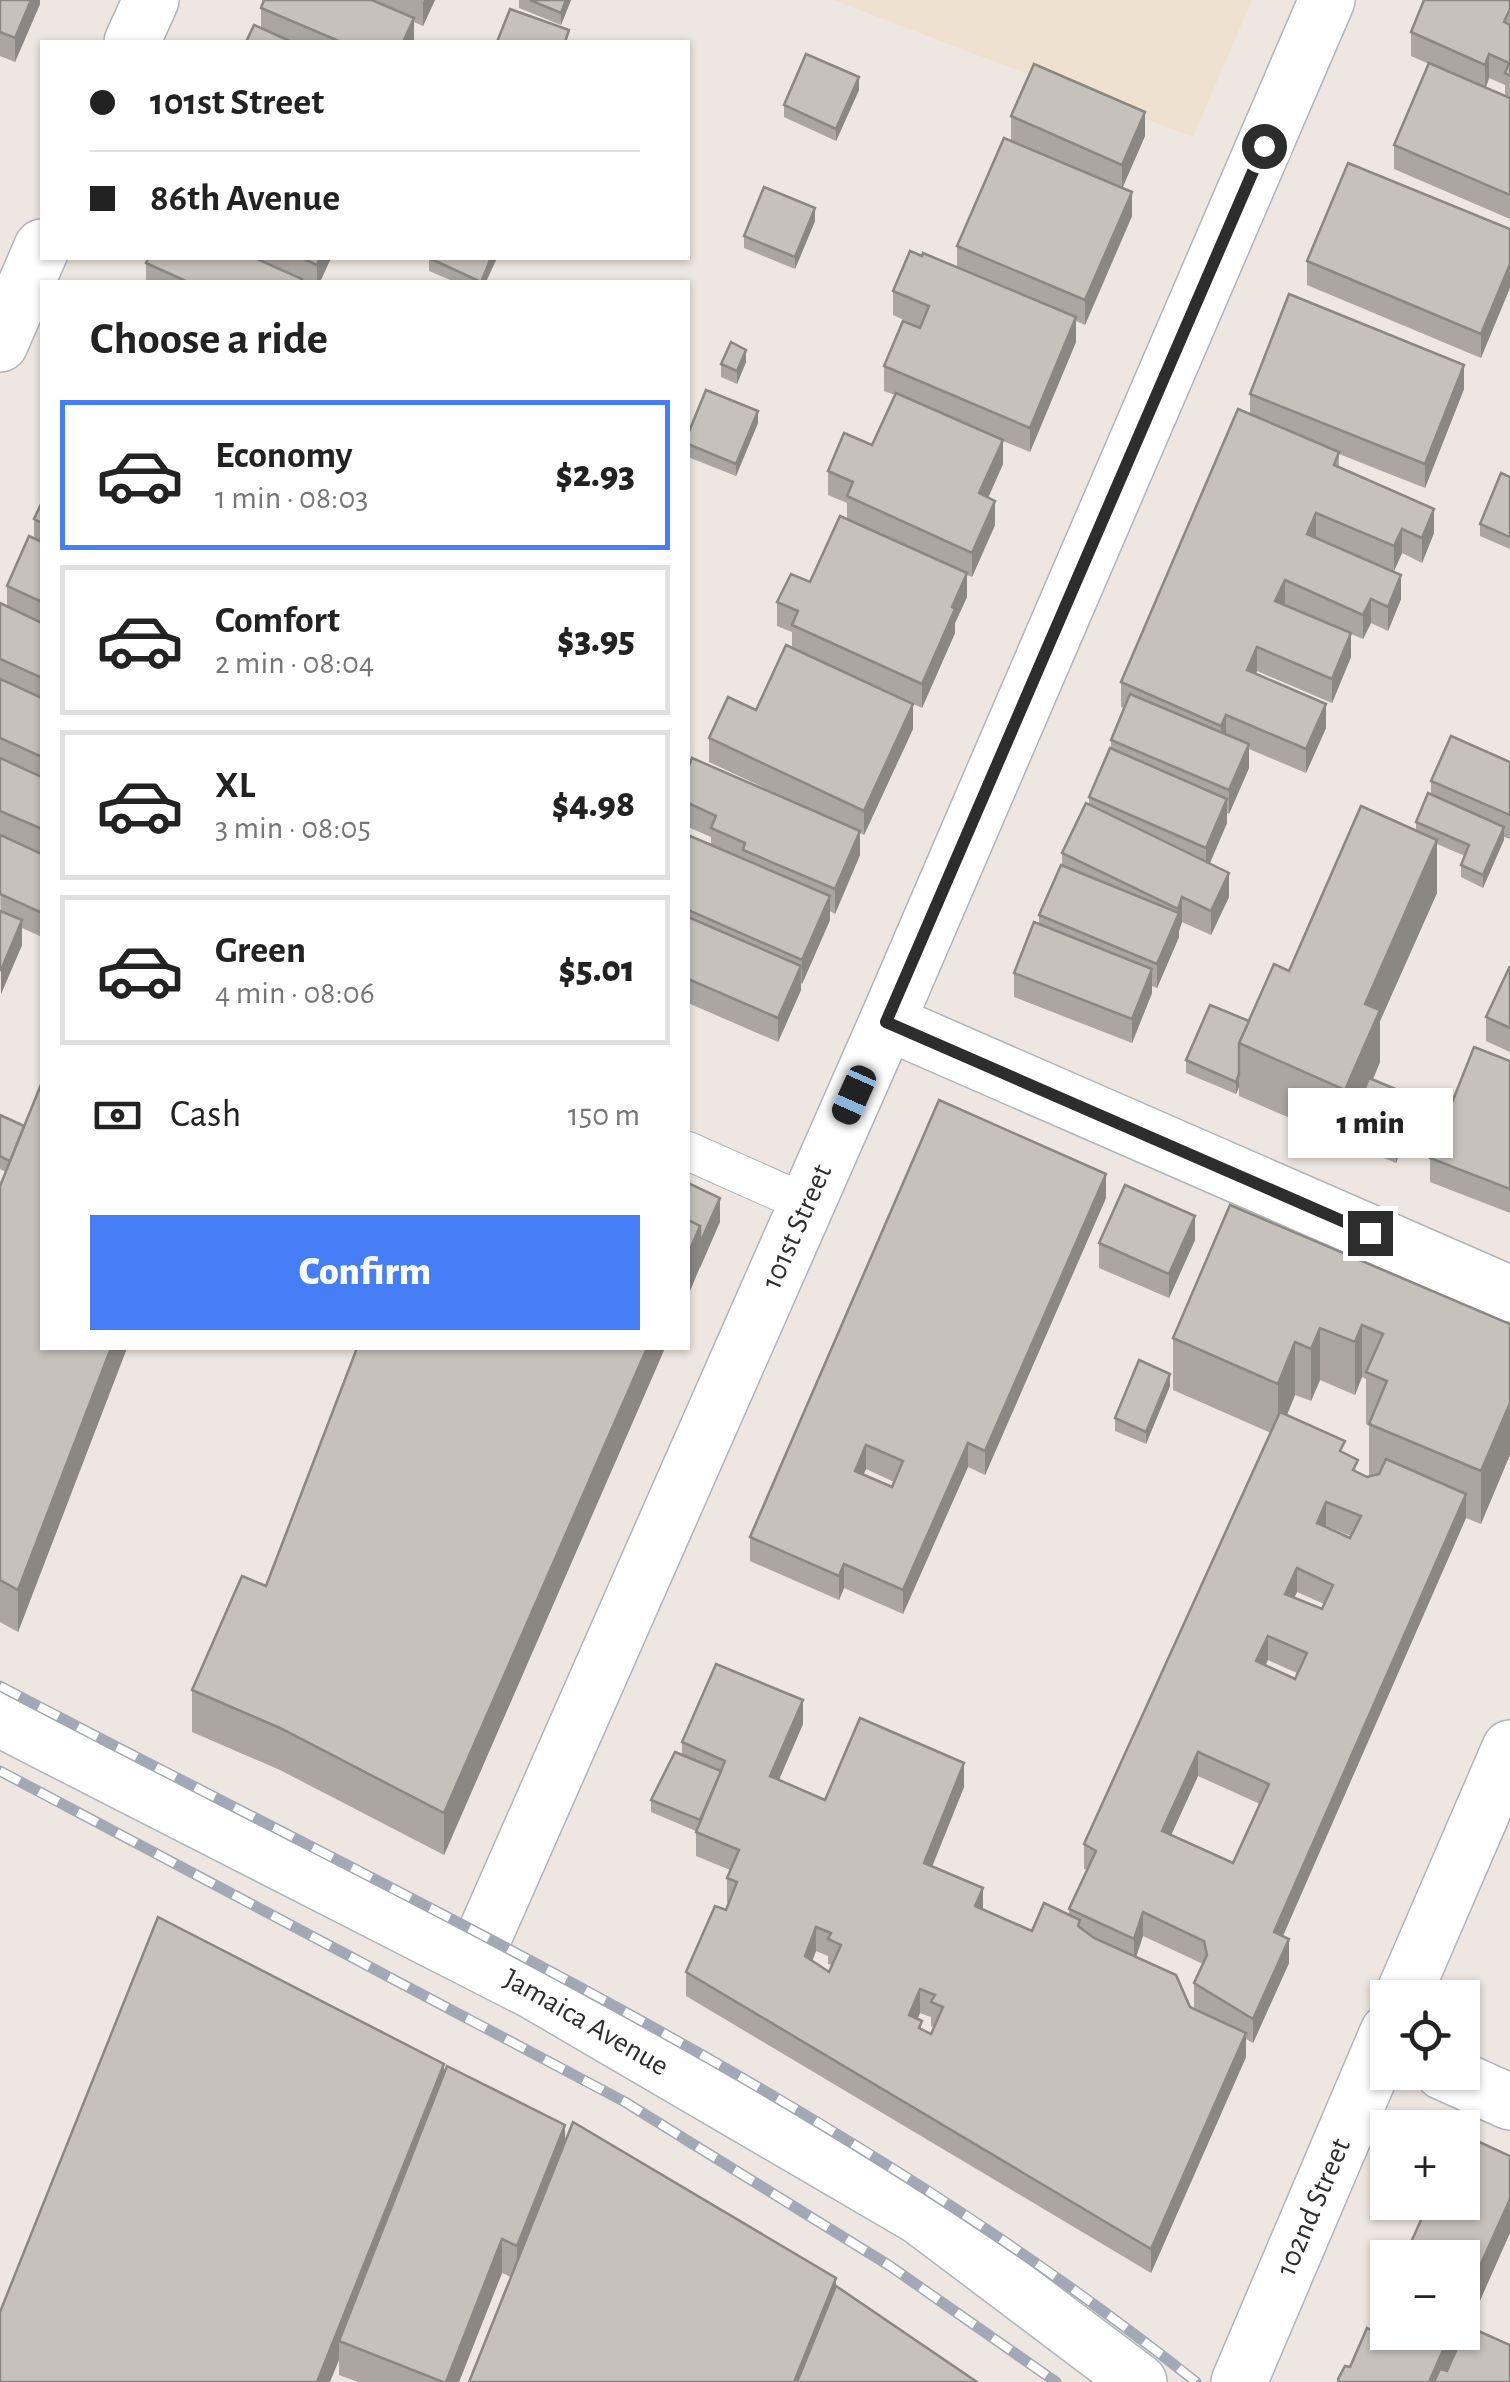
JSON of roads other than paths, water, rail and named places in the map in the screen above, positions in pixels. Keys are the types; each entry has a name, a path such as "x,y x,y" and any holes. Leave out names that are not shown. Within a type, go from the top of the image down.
{"street":[{"path":"133,40 151,0"},
{"name":"101st Street","path":"475,1957 886,1022 1328,0"},
{"path":"0,344 40,251"},
{"path":"886,1022 1510,1294"},
{"name":"Jamaica Avenue","path":"7,1723 186,1816 475,1957 920,2217 1139,2382"},
{"name":"102nd Street","path":"1412,1980 1510,1748"},
{"name":"102nd Street","path":"1239,2382 1370,2077"},
{"path":"1480,2089 1510,2102"}],"lane":[{"path":"690,1151 806,1204"}],"railway":[{"path":"0,1686 462,1924 766,2092 914,2182 1058,2278 1196,2382"},
{"path":"0,1771 625,2102 890,2266 1056,2382"}]}
